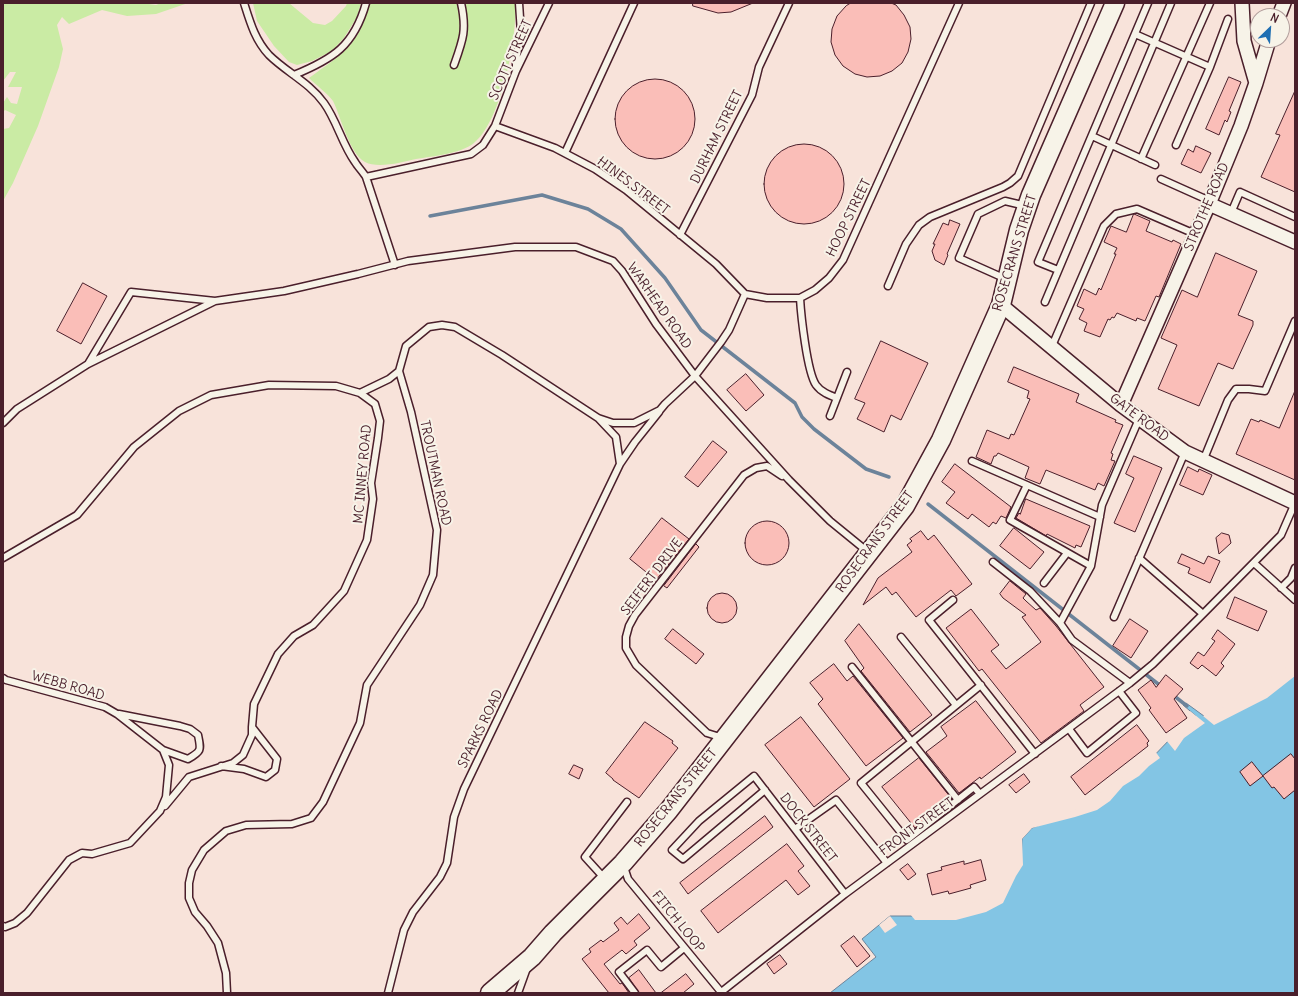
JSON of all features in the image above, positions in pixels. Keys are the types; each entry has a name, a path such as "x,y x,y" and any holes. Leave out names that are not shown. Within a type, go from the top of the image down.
{"street":[{"name":"ROSECRANS STREET","path":"490,993 532,956 623,863 669,810 904,506 941,440 1001,305 1006,279 1027,206 1115,3"},
{"path":"1242,3 1244,40 1256,83"},
{"name":"STROTHE ROAD","path":"1121,405 1210,202 1241,126 1267,48"},
{"path":"1210,202 1231,214 1295,242"},
{"name":"GATE ROAD","path":"1001,305 1121,405 1185,452 1295,503"}],"lane":[{"path":"244,3 252,29 270,55 313,91 329,111 354,162 366,177 395,265"},
{"path":"294,75 323,62 338,52 350,39 358,27 366,3"},
{"path":"454,65 464,35 461,3"},
{"path":"516,71 516,60 521,33 519,3"},
{"name":"SCOTT STREET","path":"495,126 516,71 549,3"},
{"path":"564,153 634,3"},
{"name":"DURHAM STREET","path":"680,235 752,95 759,67 789,3"},
{"name":"HOOP STREET","path":"745,294 767,298 800,298 815,290 829,278 843,260 959,3"},
{"path":"888,286 906,244 919,225 930,217 1002,187 1010,183 1018,176 1090,3"},
{"path":"1058,270 1038,262 1148,3"},
{"path":"1045,302 1171,3"},
{"path":"1141,159 1210,3"},
{"path":"1176,145 1210,67 1228,19"},
{"path":"1135,34 1210,67"},
{"path":"366,177 471,154 483,145 495,126"},
{"name":"HINES STREET","path":"495,126 555,148 595,169 626,190 680,235"},
{"path":"1092,136 1155,165"},
{"path":"1160,180 1210,202"},
{"path":"1231,214 1240,192 1295,216"},
{"path":"1006,279 959,258 978,214 1005,201 1027,206"},
{"path":"1052,346 1104,226 1116,214 1137,209 1195,234"},
{"path":"620,464 660,410 695,376 719,344 729,330 745,294 716,264 680,235"},
{"name":"WARHEAD ROAD","path":"215,302 284,291 408,261 515,247 576,248 613,261 622,271 656,324 695,376 789,480 830,521 869,553"},
{"path":"88,364 131,292 215,302"},
{"path":"800,298 801,318 810,369 815,383 821,391 837,398"},
{"path":"3,423 17,409 88,364 215,302"},
{"path":"1203,461 1228,400 1236,389 1264,391 1295,321"},
{"path":"360,393 389,379 399,371 406,346 429,327 442,325 455,327 502,355 598,418 616,437 620,464"},
{"name":"TROUTMAN ROAD","path":"227,993 226,973 218,943 207,926 195,912 189,898 192,870 204,850 226,831 246,825 292,824 311,818 323,802 360,723 367,685 420,605 433,575 437,530 411,412 399,371"},
{"path":"830,416 847,372"},
{"name":"MC INNEY ROAD","path":"3,558 77,515 134,447 179,411 211,395 269,385 336,386 360,393 375,404 380,420 371,483 374,499 367,540 344,591 314,625 294,636 278,654 254,704 252,735 243,755 233,763 189,777 160,811"},
{"path":"598,418 613,423 634,423 660,410"},
{"path":"1060,623 1090,566 1102,505 1139,419"},
{"path":"1114,617 1185,452"},
{"path":"972,461 1100,517"},
{"name":"SPARKS ROAD","path":"388,993 404,930 412,912 440,877 447,863 454,817 464,789 620,464"},
{"name":"SEIFERT DRIVE","path":"725,738 707,733 636,666 626,648 626,637 629,626 635,615 744,475 756,468 767,466 789,480"},
{"path":"1027,485 1010,520 1090,566"},
{"name":"FRONT STREET","path":"721,993 845,894 1141,675 1281,535 1295,503"},
{"path":"1044,583 1067,553"},
{"path":"1139,558 1203,614"},
{"path":"993,562 1030,591 1060,623 1072,640 1130,683"},
{"path":"1254,563 1295,600"},
{"path":"1281,588 1293,579 1295,568"},
{"path":"953,600 929,620 1035,754"},
{"path":"900,638 956,705"},
{"path":"852,667 958,800"},
{"name":"WEBB ROAD","path":"3,678 105,707 117,714 163,750 188,759 198,753 200,748 198,735 190,729 117,714"},
{"path":"980,794 974,787 907,840 861,783 981,685"},
{"path":"1069,729 1087,752 1136,713 1119,691"},
{"path":"221,766 244,769 266,777 275,770 278,759 252,726"},
{"path":"3,926 6,927 16,923 27,913 69,860 82,853 92,854 130,843 160,811 166,797 169,765 163,750"},
{"name":"DOCK STREET","path":"765,790 683,859 672,850 699,821 754,776 765,790 845,894"},
{"path":"795,829 836,800 887,863"},
{"path":"606,880 585,857 627,802"},
{"name":"FITCH LOOP","path":"623,863 628,879 721,993"},
{"path":"635,993 619,972 647,950 661,967 684,948"},
{"path":"518,993 532,956"}],"green space":[{"path":"3,3 142,3 156,5 161,3 188,3 156,14 127,16 102,10 69,24 62,17 57,25 63,49 59,67 38,126 13,183 3,201 3,129 9,128 16,115 5,110 3,112 3,103 7,97 11,103 17,104 22,87 8,87 16,72 10,72 3,81"},
{"path":"253,3 289,3 313,23 325,25 332,21 347,3 361,3 357,17 344,38 332,51 312,61 297,65 289,62 274,46 257,21"},
{"path":"369,3 515,3 514,36 506,78 492,117 484,132 474,143 462,150 446,154 383,165 365,162 354,151 333,101 309,78 340,55 355,39 365,17"}],"water":[{"path":"1295,664 1295,993 830,993 876,957 862,939 890,916 919,916 995,900 1021,867 1022,839 1032,828 1079,809 1146,764 1174,735 1196,716 1183,705 1186,703 1208,719"}],"pier":[{"path":"1295,662 1295,676 1267,698 1214,725 1203,716 1205,715 1208,717"},
{"path":"1190,711 1205,723 1184,738 1175,751 1166,740 1193,716 1189,713"},
{"path":"1155,751 1160,758 1139,776 1123,786 1110,801 1097,810 1032,828 1022,839 1023,865 1003,903 986,912 956,920 915,920 910,914 919,914 994,898 1019,867 1020,838 1031,827 1078,808 1145,762"},
{"path":"890,916 897,925 885,933 879,925"}],"building":[{"path":"693,3 753,3 731,12 718,13 693,6"},
{"path":"851,3 891,3 896,5 904,15 910,27 911,39 908,52 902,63 892,71 880,76 867,77 855,74 843,66 835,55 831,42 832,29 837,16 846,6"},
{"path":"1229,77 1241,82 1229,111 1231,112 1227,122 1225,120 1219,135 1206,129"},
{"path":"655,79 670,82 683,91 692,104 695,119 692,134 683,147 670,156 655,159 640,156 627,147 618,134 615,119 618,104 627,91 640,82"},
{"path":"1295,91 1295,192 1261,177 1280,135 1276,134"},
{"path":"804,144 819,147 832,156 841,169 844,184 841,199 832,212 819,221 804,224 789,221 776,212 767,199 764,184 767,169 776,156 789,147"},
{"path":"1196,146 1211,153 1201,173 1181,164 1188,149 1193,152"},
{"path":"1134,214 1150,221 1146,231 1172,242 1173,240 1181,244 1159,297 1156,296 1145,321 1137,318 1136,321 1117,313 1114,318 1112,317 1110,320 1108,319 1100,337 1084,331 1087,323 1079,319 1084,309 1077,306 1084,289 1096,295 1099,288 1101,290 1116,254 1114,254 1117,248 1104,242 1111,226 1126,232"},
{"path":"950,220 960,224 947,254 948,255 944,265 935,260 932,251 935,244 933,244 943,223 948,225"},
{"path":"1216,253 1257,271 1238,315 1253,321 1253,325 1233,369 1218,363 1199,406 1158,389 1177,345 1161,338 1182,290 1197,297"},
{"path":"83,283 107,296 81,344 57,331"},
{"path":"881,341 928,363 901,420 891,415 884,432 857,419 865,403 855,399"},
{"path":"1014,367 1079,394 1076,402 1116,420 1115,422 1123,425 1111,453 1113,454 1111,460 1115,461 1104,486 1098,483 1095,490 1046,470 1040,484 1025,478 1029,467 998,453 994,456 991,464 976,457 987,430 1009,439 1011,434 1014,435 1030,399 1027,398 1029,391 1008,382"},
{"path":"746,374 764,395 746,411 727,390"},
{"path":"1295,391 1295,480 1236,454 1251,419 1259,422 1260,420 1279,428"},
{"path":"713,441 727,452 698,487 685,477"},
{"path":"1134,456 1162,468 1135,532 1114,523 1134,478 1126,474"},
{"path":"955,464 1011,507 1006,518 1001,516 996,524 993,522 989,527 972,514 968,519 946,503 955,492 942,482"},
{"path":"1188,467 1198,472 1199,469 1212,475 1203,495 1180,485"},
{"path":"1026,499 1090,526 1081,547 1076,545 1075,548 1047,534 1046,536 1016,518 1019,513 1020,514"},
{"path":"662,518 689,539 656,580 630,559"},
{"path":"767,521 779,525 785,531 789,543 785,555 779,561 767,565 755,561 749,555 745,543 749,531 755,525"},
{"path":"1014,528 1044,552 1030,569 1000,546"},
{"path":"921,531 928,540 934,535 972,584 956,596 951,590 916,617 896,592 892,595 886,587 863,605 878,578 912,552 907,545 912,541 910,539"},
{"path":"1222,533 1229,535 1231,543 1219,554 1216,538"},
{"path":"696,544 699,547 667,588 664,586"},
{"path":"1182,554 1204,564 1208,556 1220,561 1210,583 1188,573 1190,568 1178,563"},
{"path":"1010,581 1026,594 1023,598 1026,601 1036,610 1040,608 1056,626 1104,687 1080,705 1084,711 1041,743 982,669 979,671 946,628 971,609 999,645 991,651 1006,669 1041,642 1022,617 1026,615 1003,598 1000,594"},
{"path":"722,593 728,594 736,602 736,614 728,622 722,623 716,622 708,614 707,608 708,602 716,594"},
{"path":"1235,597 1267,611 1258,631 1227,618"},
{"path":"1130,619 1148,631 1131,658 1113,646"},
{"path":"859,624 932,715 910,732 861,671 864,668 845,641"},
{"path":"673,629 704,654 696,664 665,639"},
{"path":"1218,630 1235,644 1221,663 1224,666 1216,676 1202,665 1198,669 1190,663 1198,652 1204,656 1215,641 1212,639"},
{"path":"834,664 847,681 853,676 903,738 866,766 818,704 823,699 810,683"},
{"path":"1166,675 1183,689 1174,699 1187,718 1166,733 1149,710 1151,708 1138,690 1151,680 1156,687"},
{"path":"976,701 1016,752 981,779 980,777 959,793 926,752 947,736 941,727"},
{"path":"801,717 850,779 814,807 765,745"},
{"path":"645,722 673,741 672,743 678,748 639,798 613,780 606,773"},
{"path":"1137,725 1149,741 1147,743 1148,746 1085,795 1071,777"},
{"path":"1291,754 1295,759 1295,790 1284,799 1274,787 1272,788 1263,776"},
{"path":"919,758 952,799 915,828 882,787"},
{"path":"1252,762 1263,776 1250,786 1240,772"},
{"path":"574,765 583,769 579,779 569,774"},
{"path":"1024,774 1030,782 1016,793 1009,785"},
{"path":"765,816 773,827 688,894 680,883"},
{"path":"787,844 804,866 798,871 810,886 798,895 786,880 718,933 701,911"},
{"path":"981,860 986,880 970,885 971,888 949,894 948,891 932,895 927,874 942,870 941,867 964,861 964,864"},
{"path":"908,864 916,874 908,880 900,870"},
{"path":"639,914 650,928 634,941 637,945 626,954 622,950 604,964 620,984 622,983 629,993 609,993 582,959 591,952 589,949 601,940 603,942 619,930 614,923 621,917 627,924"},
{"path":"854,936 870,956 857,967 841,946"},
{"path":"780,955 787,964 774,974 767,964"},
{"path":"639,970 656,993 639,993 629,978"},
{"path":"686,974 694,984 683,993 661,993"}],"waterway":[{"path":"430,216 542,195 588,209 621,229 665,278 701,330 795,403 802,417 814,429 866,469 889,477"},
{"path":"928,504 1162,687"},
{"path":"1173,695 1187,706"}]}
